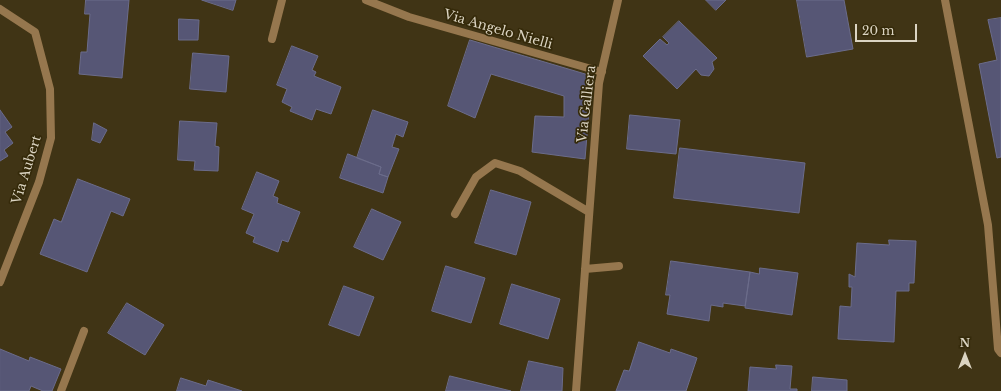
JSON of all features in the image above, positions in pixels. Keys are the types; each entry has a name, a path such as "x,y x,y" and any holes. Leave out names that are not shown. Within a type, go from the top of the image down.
{"street":[{"path":"272,39 282,0"},
{"name":"Via Angelo Nielli","path":"366,0 409,17 602,72"},
{"name":"Via Galliera","path":"576,391 599,84 618,0"},
{"path":"945,0 988,225 998,349 1001,353"},
{"name":"Via Aubert","path":"0,9 35,32 50,89 50,138 38,182 0,282"},
{"path":"455,214 476,177 495,163 520,171 590,212"},
{"path":"585,269 619,266"},
{"path":"61,391 84,331"}],"building":[{"path":"86,0 129,0 122,78 79,74 81,52 87,52 90,14 85,14"},
{"path":"202,0 236,0 233,10"},
{"path":"706,0 726,0 716,10"},
{"path":"797,0 844,0 853,49 807,57"},
{"path":"1001,18 1001,157 997,158 979,64 997,60 988,20"},
{"path":"179,19 199,20 198,40 179,40"},
{"path":"679,21 717,58 712,62 714,69 709,76 701,75 696,69 677,89 643,56 660,39 667,45 669,43 663,37"},
{"path":"470,40 592,76 585,159 532,152 535,116 564,117 564,96 491,74 475,118 448,106"},
{"path":"292,46 318,56 312,70 316,72 314,76 341,87 331,114 316,109 312,120 290,111 292,107 282,102 287,89 277,85"},
{"path":"193,53 229,56 226,92 190,89"},
{"path":"0,110 12,127 5,132 13,143 4,150 8,156 0,161"},
{"path":"373,110 408,122 403,137 396,134 392,147 399,149 388,177 379,174 381,167 357,158"},
{"path":"630,115 680,120 676,154 627,149"},
{"path":"180,121 217,123 215,146 219,147 218,171 194,170 195,161 178,160"},
{"path":"94,123 107,130 100,143 92,140"},
{"path":"680,148 805,163 799,213 674,198"},
{"path":"348,154 381,167 379,174 388,177 383,193 340,178"},
{"path":"257,172 279,181 273,196 278,198 277,203 300,212 288,242 282,240 278,252 253,242 255,237 246,233 254,214 242,209"},
{"path":"78,179 130,199 123,216 111,211 87,272 40,254 54,219 61,222"},
{"path":"491,190 531,202 516,255 475,243"},
{"path":"372,209 401,222 383,260 354,247"},
{"path":"889,240 916,241 914,283 909,283 909,291 896,291 894,342 838,339 840,306 851,307 852,287 849,287 849,274 855,277 857,243 889,245"},
{"path":"671,261 750,272 745,306 723,303 723,307 711,305 709,321 667,314 670,295 666,295"},
{"path":"446,266 485,278 471,323 432,311"},
{"path":"760,268 798,273 792,315 745,308 750,272 759,274"},
{"path":"512,284 560,299 548,339 500,324"},
{"path":"344,286 374,297 359,336 329,325"},
{"path":"127,303 164,325 145,355 108,333"},
{"path":"639,342 670,353 671,349 697,358 686,391 616,391 624,370 629,371"},
{"path":"0,349 29,361 30,357 61,369 52,391 43,391 31,386 29,391 0,391"},
{"path":"529,361 563,368 562,391 521,391"},
{"path":"776,365 792,366 790,389 797,389 797,391 748,391 750,367 776,369"},
{"path":"450,376 511,391 446,391"},
{"path":"813,377 847,380 847,391 812,391"},
{"path":"181,378 206,386 208,380 242,391 177,391"}]}
